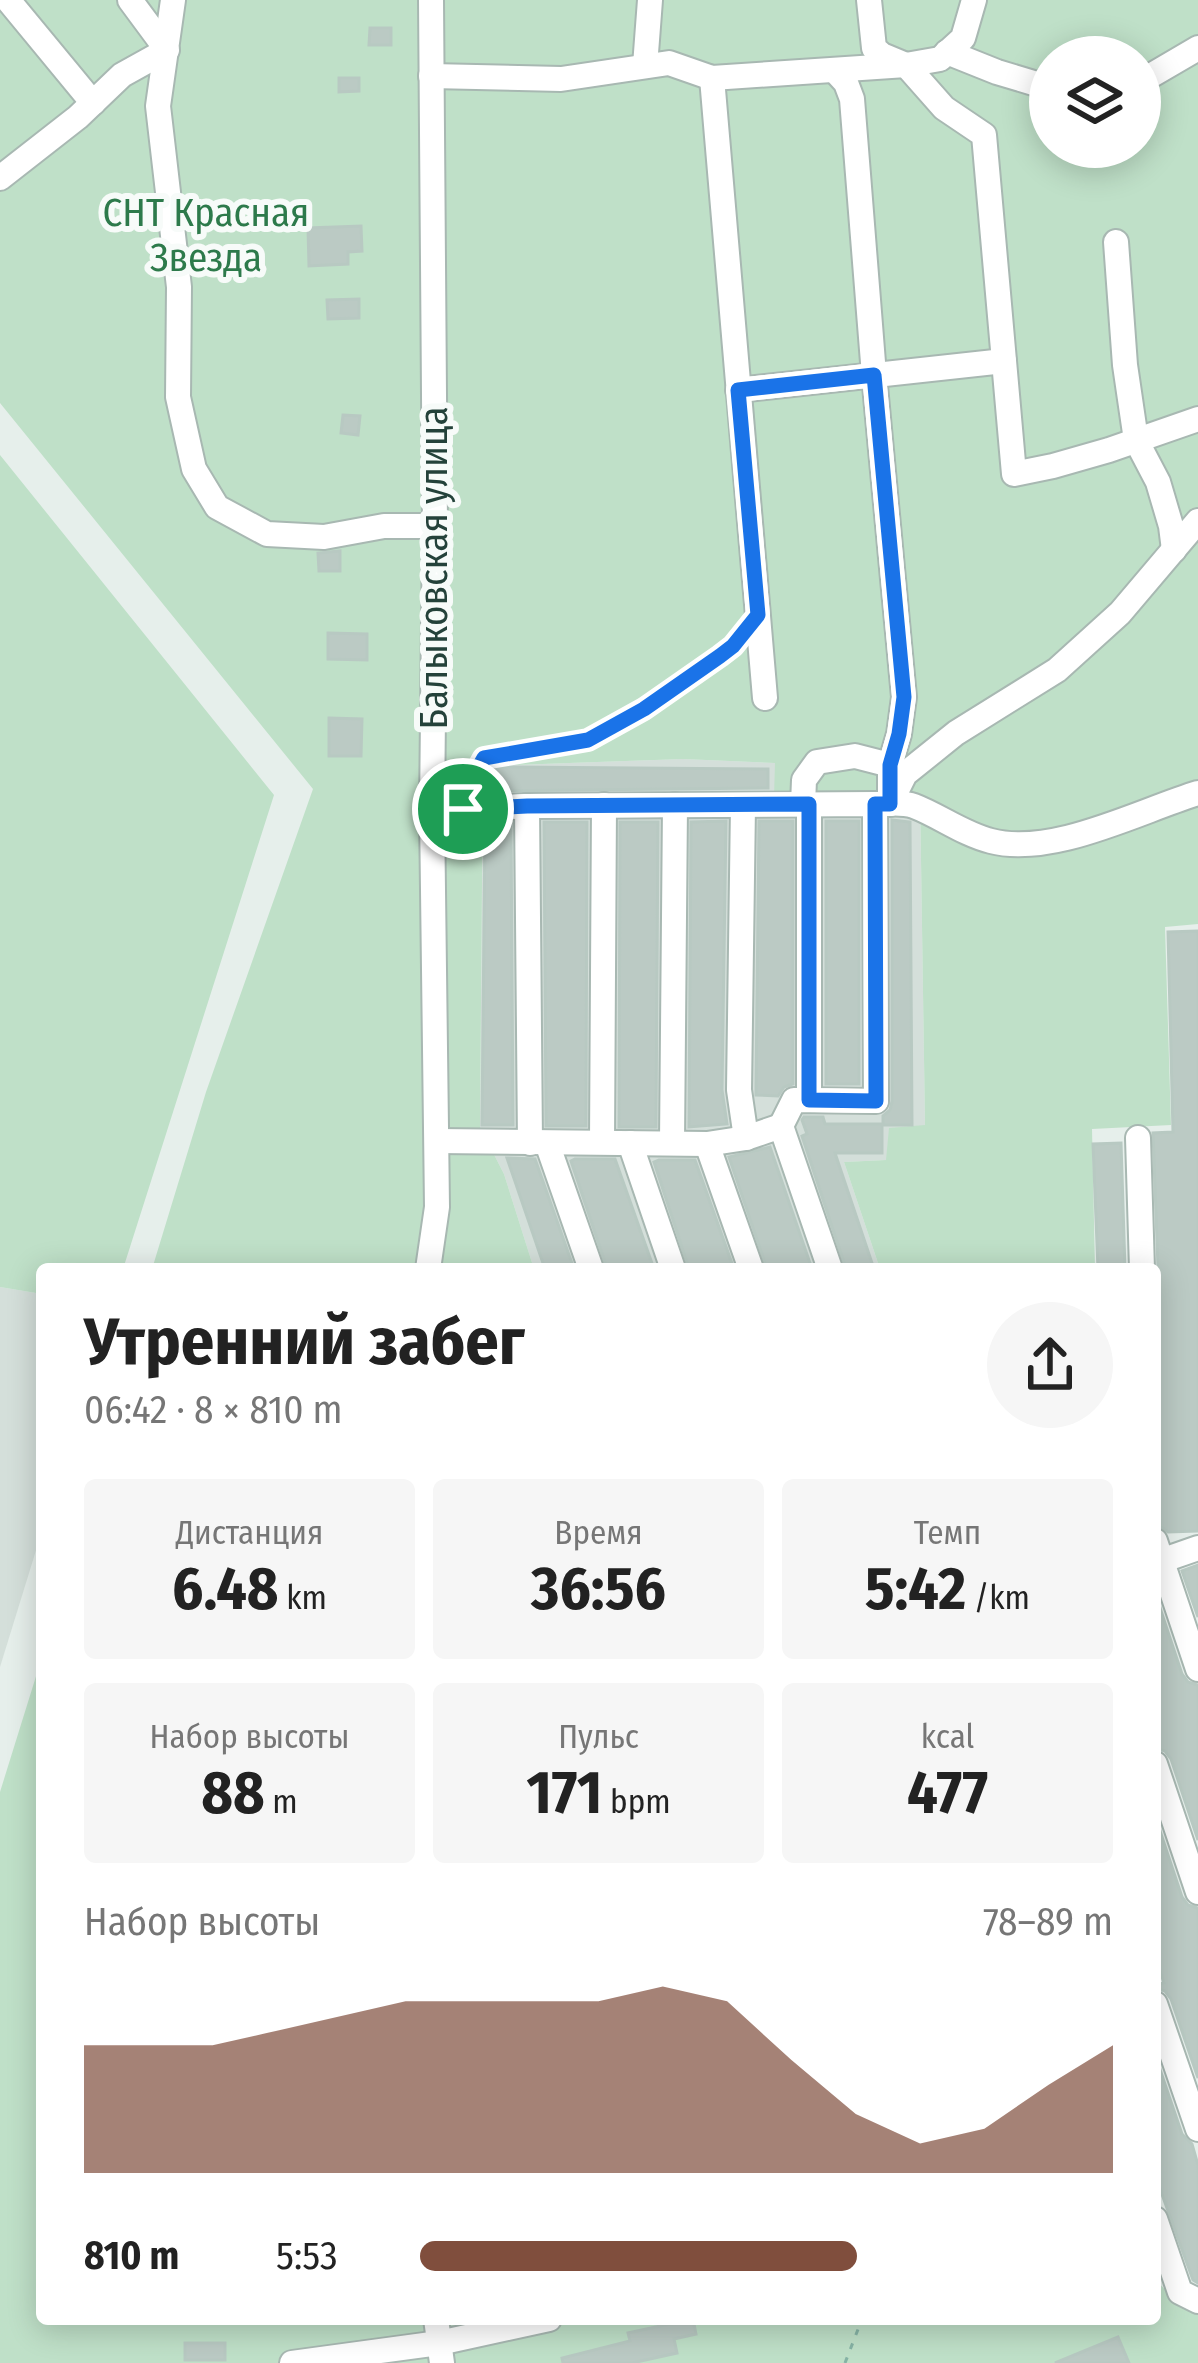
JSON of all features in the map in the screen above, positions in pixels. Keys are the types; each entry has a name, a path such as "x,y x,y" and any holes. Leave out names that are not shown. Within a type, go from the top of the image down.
{"street":[{"path":"8,0 93,103"},
{"path":"130,0 167,50"},
{"path":"172,0 158,106 178,287 178,398 194,469 217,507 267,534 324,537 384,526 435,526"},
{"name":"Балыковская улица","path":"429,1263 437,1207 431,0"},
{"path":"645,66 650,0"},
{"path":"852,99 868,79 872,58 869,0"},
{"path":"431,76 561,80 669,62 712,79 835,71 872,58 906,65 940,59 963,38 974,0"},
{"path":"1161,70 1198,48"},
{"path":"0,178 122,75 167,50"},
{"path":"947,52 1029,82"},
{"path":"906,65 944,108 984,135 1014,474 1053,466 1198,418"},
{"path":"437,1141 706,1144 781,1126 794,1100 876,1101 883,804 904,697 852,99 835,71"},
{"path":"712,79 765,698"},
{"path":"1116,242 1136,440 1159,482 1174,550"},
{"path":"738,390 1004,361"},
{"path":"883,804 905,775 956,733 1057,670 1120,613 1198,521"},
{"path":"809,1100 804,780 817,762 855,756 890,765"},
{"path":"432,811 527,806 910,804 994,842 1047,843 1198,793"},
{"path":"602,1142 604,805"},
{"path":"672,1142 674,805"},
{"path":"743,805 740,1090 746,1138"},
{"path":"527,806 538,1143 588,1263"},
{"path":"781,1126 828,1263"},
{"path":"1138,1138 1142,1263"},
{"path":"630,1144 672,1263"},
{"path":"706,1144 749,1263"},
{"path":"1161,1554 1198,1548"},
{"path":"1161,1566 1198,1669"},
{"path":"1161,1782 1198,1892"},
{"path":"1161,2021 1198,2129"},
{"path":"1161,2233 1189,2297"},
{"path":"1161,2274 1189,2297"},
{"path":"292,2363 520,2325"}],"path":[{"path":"463,809 484,758 588,740 644,709 720,656 758,615"},
{"path":"845,2363 860,2325"}],"shaded area":[{"path":"683,759 776,763 775,797 920,793 925,1126 886,1160 844,1162 878,1263 532,1263 504,1174 480,1127 483,766"},
{"path":"0,1287 36,1293 36,1550 0,1667"}],"green space":[{"name":"СНТ Красная Звезда","path":"0,0 1198,0 1198,924 1165,927 1171,1125 1092,1129 1095,1263 878,1263 844,1162 886,1160 889,1128 925,1125 920,793 774,797 775,763 683,759 483,766 480,1127 504,1174 532,1263 154,1263 206,1092 313,789 0,403"},
{"path":"0,455 274,795 125,1263 36,1263 36,1293 0,1287"},
{"path":"36,1676 36,2325 1161,2325 1161,2285 1172,2297 1198,2309 1198,2363 0,2363 0,1792"}],"building":[{"path":"370,28 391,28 391,45 369,45"},
{"path":"339,78 359,78 359,91 339,92"},
{"path":"361,226 362,251 348,252 348,264 309,266 308,228"},
{"path":"359,299 359,318 328,319 327,300"},
{"path":"343,415 360,416 358,435 341,433"},
{"path":"340,551 340,571 319,571 318,553"},
{"path":"328,633 367,634 367,660 328,659"},
{"path":"329,718 362,719 361,756 329,756"},
{"path":"494,767 768,769 768,788 494,791"},
{"path":"892,820 910,822 912,1125 883,1125 892,1101"},
{"path":"726,821 722,1090 727,1124 689,1127 691,822"},
{"path":"759,821 793,821 793,1084 778,1096 756,1095"},
{"path":"826,821 859,821 859,1084 826,1084"},
{"path":"544,822 587,822 586,1126 546,1126"},
{"path":"620,822 658,822 656,1127 619,1127"},
{"path":"511,823 513,1125 482,1125 485,825"},
{"path":"1198,931 1198,1531 1168,1532 1161,1527 1161,1263 1153,1133 1173,1132 1168,932"},
{"path":"823,1117 825,1124 882,1124 882,1153 835,1153 872,1263 844,1263 802,1136 807,1134 802,1120"},
{"path":"1121,1143 1125,1263 1098,1263 1093,1144"},
{"path":"770,1147 810,1263 765,1263 729,1157"},
{"path":"507,1158 535,1159 572,1263 543,1263"},
{"path":"615,1159 652,1263 605,1263 571,1161"},
{"path":"695,1160 732,1263 687,1263 654,1162"},
{"path":"1198,1565 1198,1617 1182,1571"},
{"path":"1161,1611 1182,1674 1198,1685 1198,1840 1161,1750"},
{"path":"1161,1834 1182,1897 1198,1908 1198,2078 1171,1999 1161,1990"},
{"path":"1161,2073 1198,2165 1198,2283 1161,2192"},
{"path":"694,2325 696,2334 674,2339 677,2353 632,2363 563,2363 562,2358 630,2341 628,2333"},
{"path":"1118,2337 1129,2363 1055,2363"},
{"path":"185,2343 225,2343 225,2360 185,2360"}],"route":[{"path":"874,375 904,697 890,765 890,804 875,804 876,1101 809,1100 809,804 463,809 484,758 588,740 644,709 720,656 758,615 738,390 874,375"}]}
